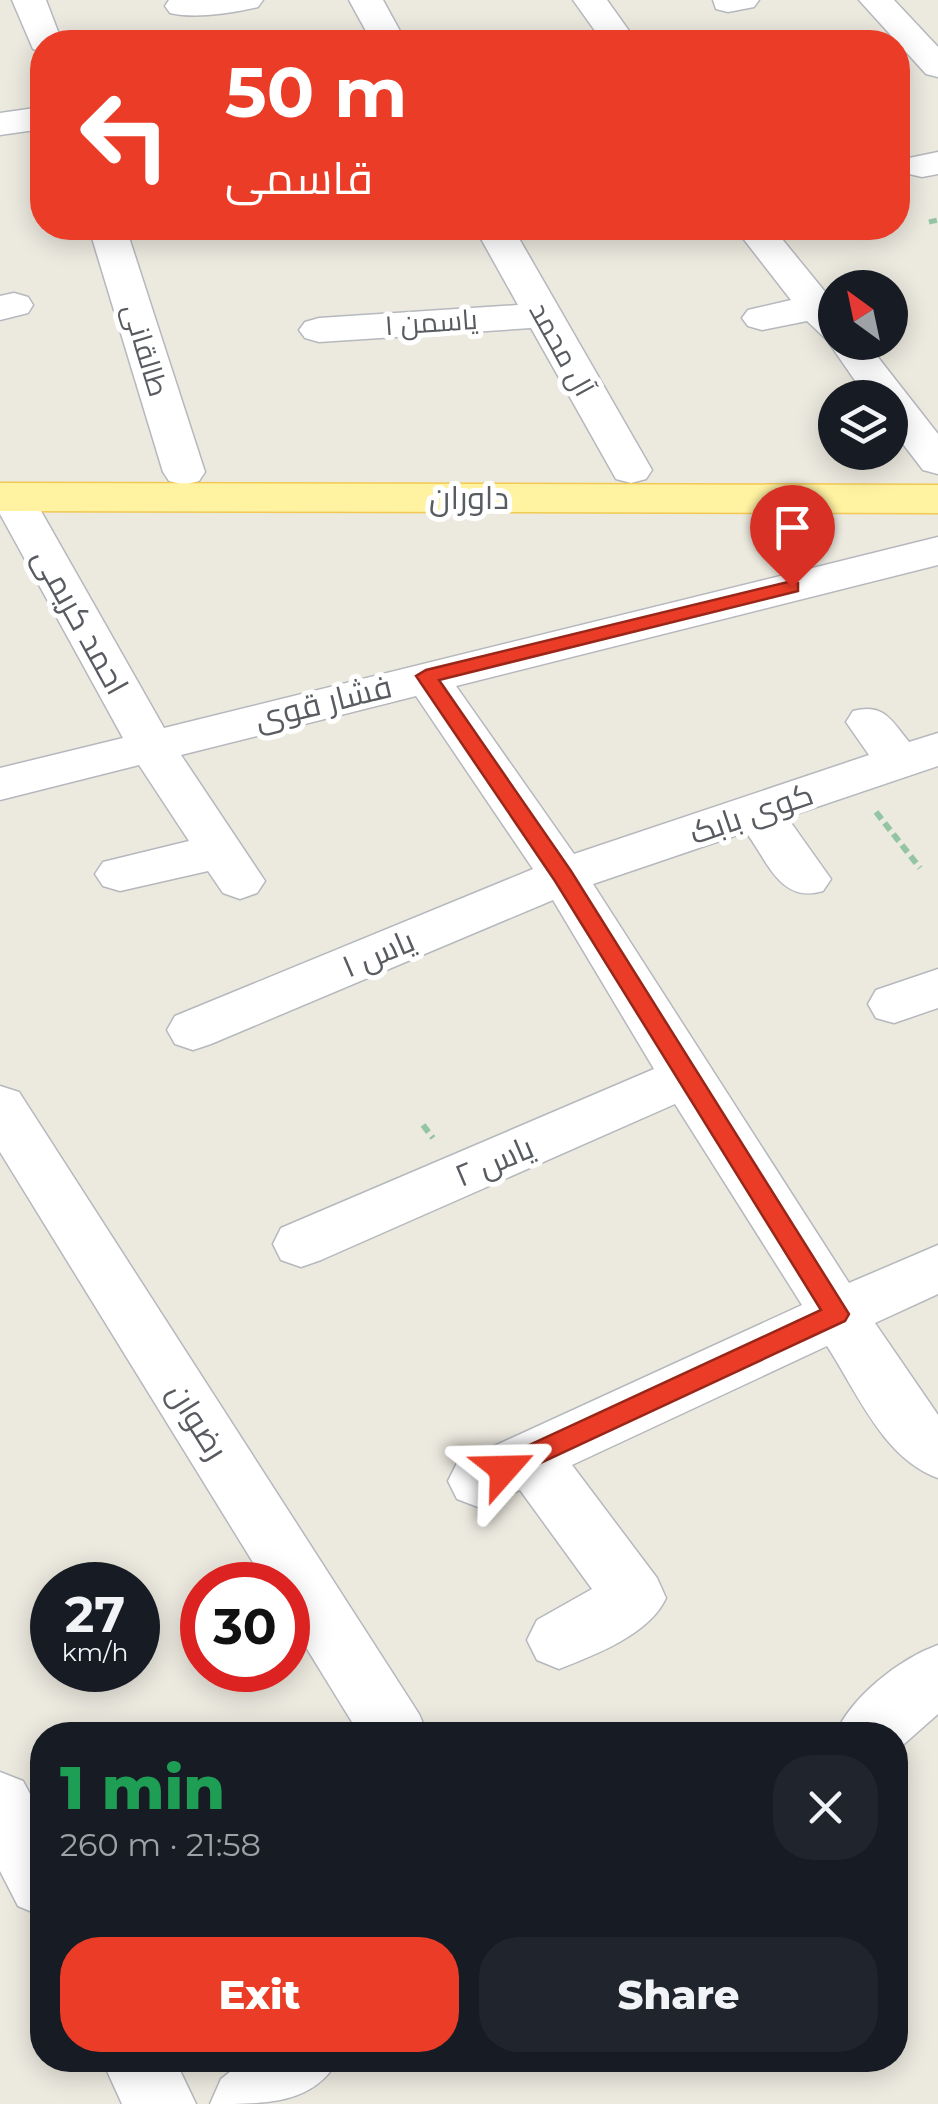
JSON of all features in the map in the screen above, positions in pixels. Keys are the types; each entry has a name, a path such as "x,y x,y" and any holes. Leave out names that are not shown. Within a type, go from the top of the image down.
{"main road":[{"name":"داوران","path":"4,489 418,484 630,470 938,472"},
{"name":"داوران","path":"4,489 184,472 418,484 938,499"}],"street":[{"path":"182,6 246,0"},
{"path":"366,0 383,30"},
{"path":"590,0 611,30"},
{"path":"876,0 899,30"},
{"path":"0,20 36,19"},
{"path":"0,124 30,120"},
{"name":"طالقانی","path":"112,240 184,472"},
{"name":"آل محمد","path":"501,240 630,470"},
{"path":"763,240 818,309"},
{"name":"یاسمن ۱","path":"324,320 543,315"},
{"path":"762,318 818,319"},
{"path":"858,360 874,380"},
{"path":"908,423 938,461"},
{"name":"احمد کریمی","path":"4,489 150,745 230,866 120,874"},
{"name":"فشار قوی","path":"0,784 938,551"},
{"path":"426,676 563,876 836,1314 910,1426 938,1452"},
{"path":"869,722 919,756"},
{"name":"کوی بابک","path":"563,876 919,756"},
{"path":"757,811 806,878"},
{"name":"یاس ۱","path":"193,1030 563,876"},
{"name":"یاس ۲","path":"301,1244 686,1077"},
{"name":"رضوان","path":"0,1107 388,1722"},
{"path":"560,1640 635,1598 504,1469 938,1268"},
{"path":"882,1722 938,1674"},
{"path":"0,1803 30,1860"},
{"path":"143,2072 160,2104"},
{"path":"246,2104 287,2072"}],"path":[{"path":"929,222 938,220"},
{"path":"850,779 920,868"}],"route":[{"path":"504,1469 836,1314 563,876 426,676 792,587"}]}
